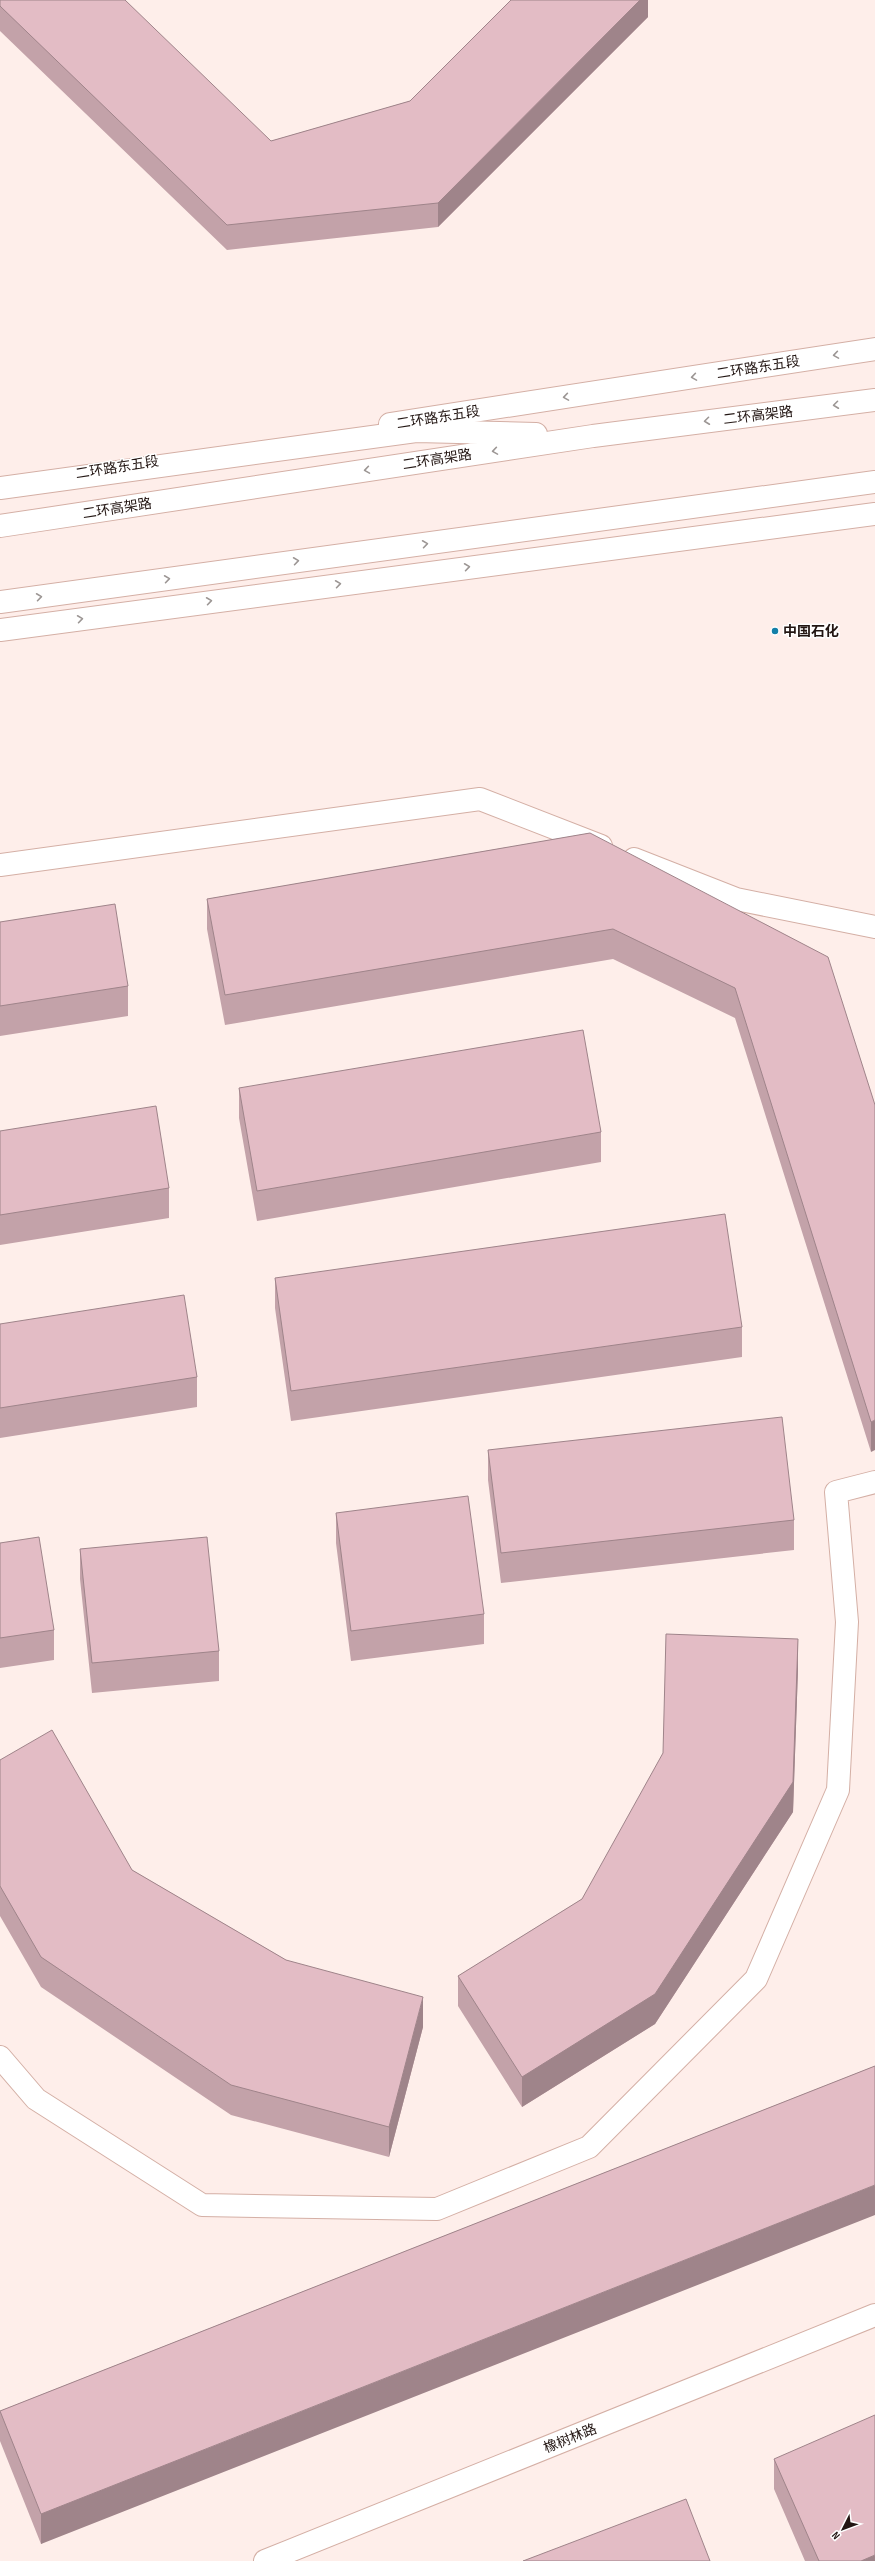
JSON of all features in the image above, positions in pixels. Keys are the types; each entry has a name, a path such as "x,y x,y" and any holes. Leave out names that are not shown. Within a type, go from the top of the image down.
{"main road":[{"name":"二环路东五段","path":"0,485 875,349"},
{"name":"二环高架路","path":"0,526 593,436 875,400"},
{"path":"0,488 416,431 593,436"},
{"path":"0,602 875,482"},
{"path":"0,630 875,514"},
{"path":"0,865 480,799 736,899 875,927"},
{"path":"0,2057 36,2099 202,2205 437,2209 589,2147 756,1979 838,1790 848,1622 836,1492 875,1482"},
{"name":"橡树林路","path":"265,2561 875,2315"}],"building":[{"path":"0,0 125,0 271,141 410,101 511,0 640,0 438,203 227,225 0,6"},
{"path":"590,833 828,957 875,1105 875,1420 871,1422 735,988 613,929 225,995 207,899"},
{"path":"115,904 128,986 0,1006 0,922"},
{"path":"583,1030 601,1132 257,1191 239,1088"},
{"path":"156,1106 169,1188 0,1215 0,1131"},
{"path":"725,1214 742,1327 291,1391 275,1278"},
{"path":"184,1295 197,1377 0,1408 0,1324"},
{"path":"782,1417 794,1520 501,1553 488,1450"},
{"path":"468,1496 484,1614 351,1631 336,1513"},
{"path":"39,1537 54,1630 0,1638 0,1543"},
{"path":"207,1537 219,1651 92,1663 80,1549"},
{"path":"666,1634 798,1639 793,1782 655,1994 522,2077 458,1976 582,1899 663,1753"},
{"path":"52,1730 132,1870 286,1960 423,1997 389,2127 231,2085 41,1957 0,1886 0,1760"},
{"path":"875,2066 875,2185 41,2514 0,2411"},
{"path":"875,2415 875,2555 861,2561 819,2561 774,2459"},
{"path":"686,2499 710,2561 523,2561"}],"place":[{"name":"中国石化","path":"775,631"}]}
